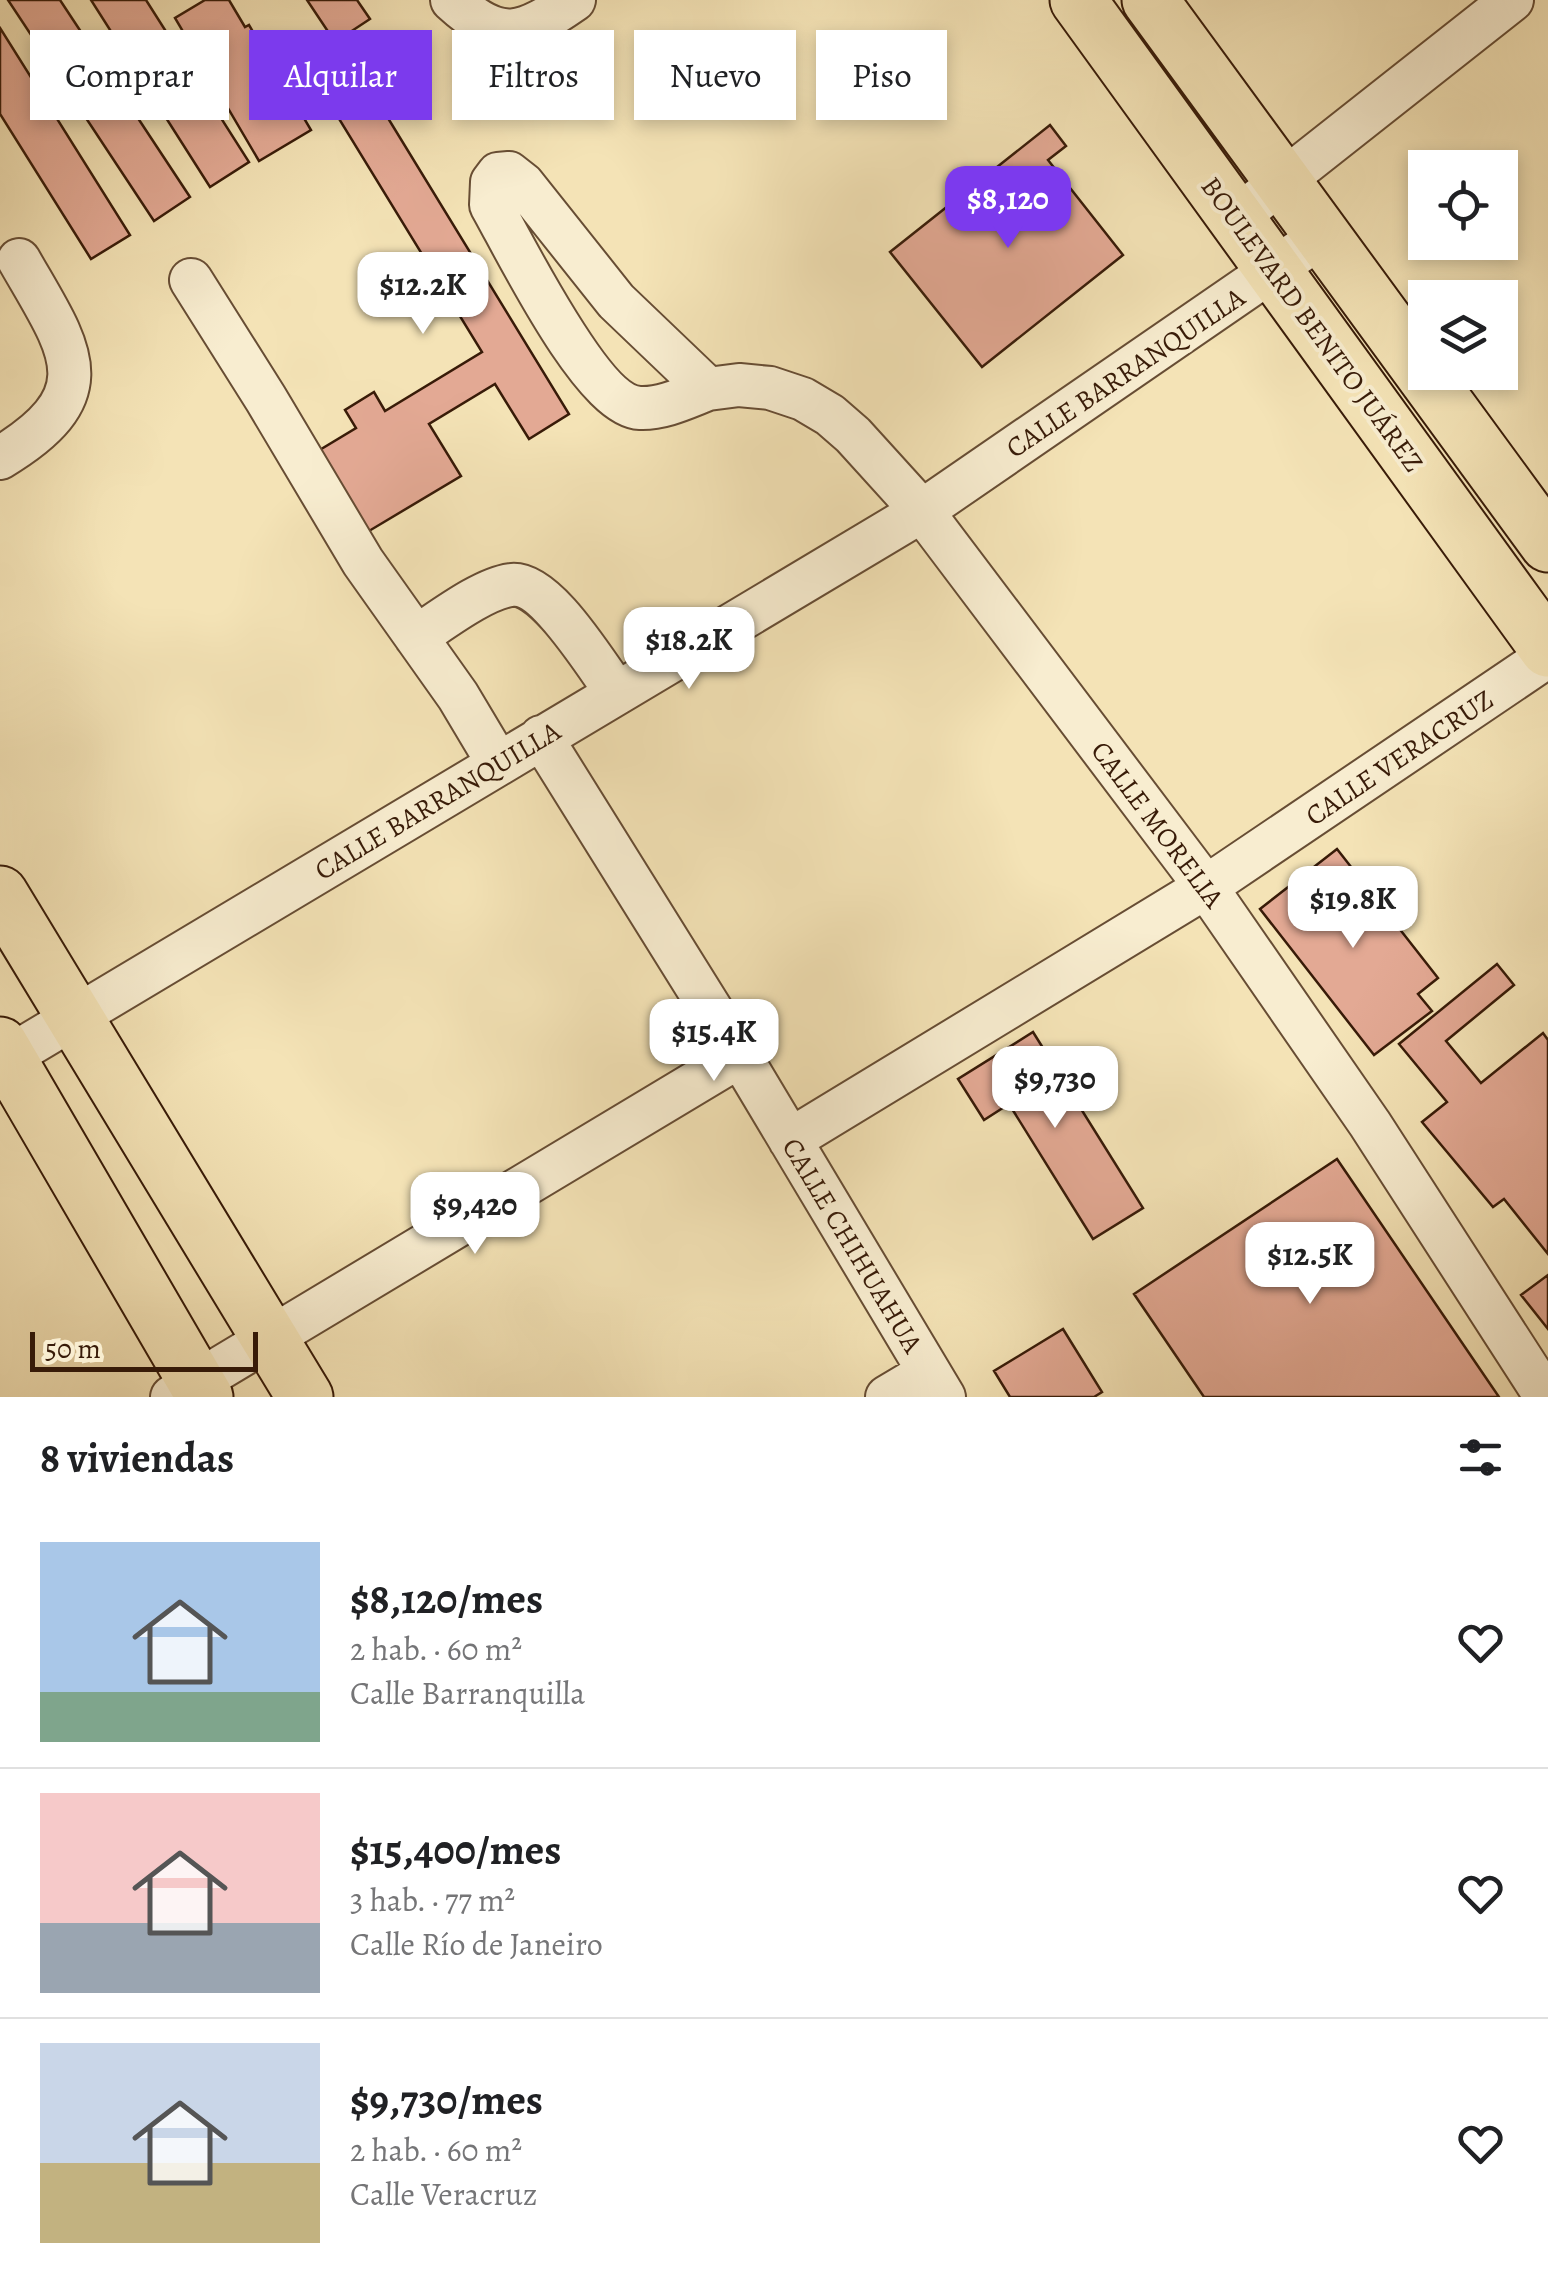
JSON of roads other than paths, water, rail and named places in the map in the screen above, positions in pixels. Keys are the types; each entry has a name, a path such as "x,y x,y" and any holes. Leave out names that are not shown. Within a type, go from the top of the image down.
{"main road":[{"name":"BOULEVARD BENITO JUÁREZ","path":"1078,0 1548,652"},
{"path":"1150,0 1548,544"},
{"path":"0,894 305,1397"},
{"path":"2,1055 191,1392"}],"street":[{"path":"452,0 477,22 496,31 518,33 574,0"},
{"path":"1236,218 1512,0"},
{"name":"CALLE MORELIA","path":"708,389 616,301 523,184 509,174 498,174 492,182 492,205 579,356 599,384 621,403 639,408 665,404 708,389 739,385 770,388 802,399 830,415 853,435 922,510 1206,887 1370,1124 1546,1397"},
{"name":"CALLE BARRANQUILLA","path":"2,1055 75,1018 922,510 1322,236"},
{"path":"0,458 52,420 72,378 65,340 19,260"},
{"path":"190,280 362,562 458,696 498,762"},
{"path":"416,637 490,591 514,584 536,591 552,605 617,693"},
{"name":"CALLE VERACRUZ","path":"790,1140 1206,887 1548,652"},
{"name":"CALLE CHIHUAHUA","path":"540,737 740,1056 937,1384"},
{"path":"191,1392 269,1338 740,1056"},
{"path":"887,1397 937,1384"}]}
